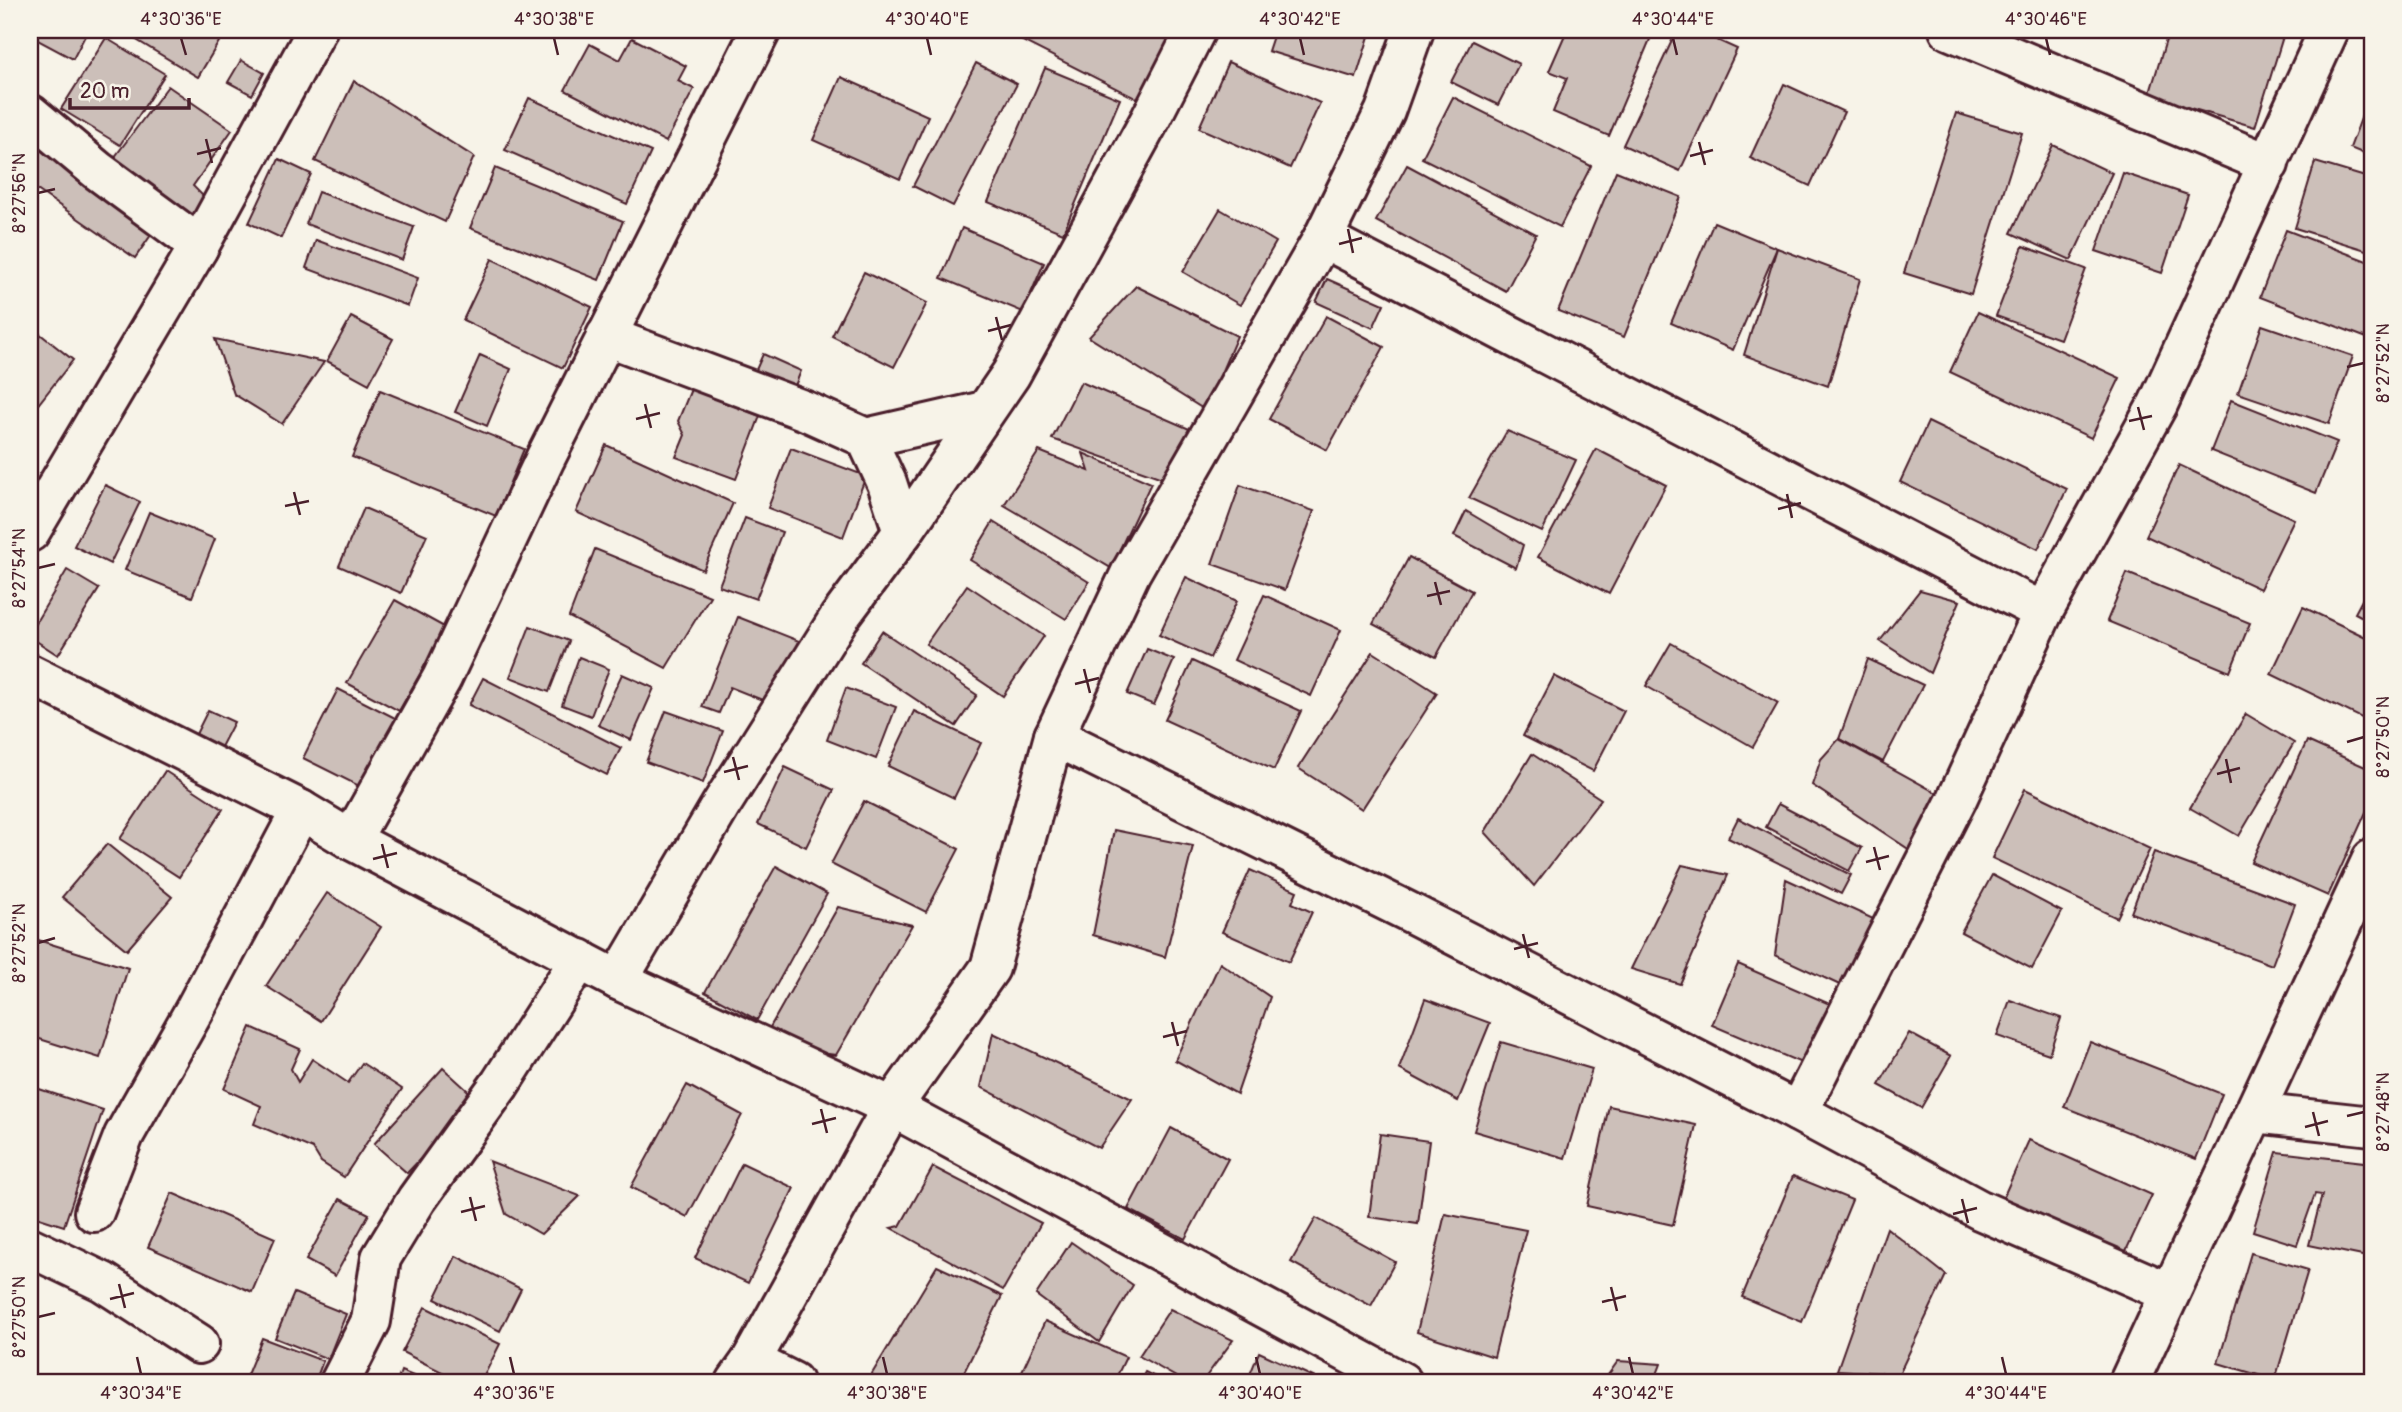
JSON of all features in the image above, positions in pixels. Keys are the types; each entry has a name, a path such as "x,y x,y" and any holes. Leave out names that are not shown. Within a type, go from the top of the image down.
{"street":[{"path":"30,532 198,248 317,30"},
{"path":"351,840 442,678 545,459 761,30"},
{"path":"618,980 721,805 839,618 903,532 1011,374 1196,30"},
{"path":"793,1382 744,1372 892,1107 990,968 1054,736 1131,572 1323,238 1385,111 1414,30"},
{"path":"1949,30 2269,164"},
{"path":"1798,1112 1957,799 2043,612 2158,404 2329,30"},
{"path":"30,114 97,170 184,234 198,248"},
{"path":"1323,238 2043,612"},
{"path":"606,336 806,411 866,438 984,411"},
{"path":"866,438 887,483 903,532"},
{"path":"30,674 300,810 351,840 618,980 892,1107 1402,1382"},
{"path":"1054,736 1413,914 1798,1112 1980,1210 2170,1293"},
{"path":"94,1212 124,1135 194,1011 300,810"},
{"path":"2129,1382 2372,859"},
{"path":"340,1382 371,1321 381,1258 417,1199 500,1084 580,959"},
{"path":"2255,1113 2372,1126"},
{"path":"30,1247 103,1282 199,1344"}],"building":[{"path":"30,30 88,30 73,59 30,36"},
{"path":"120,30 226,30 198,77"},
{"path":"1001,30 1159,30 1171,36 1139,100"},
{"path":"1275,30 1371,30 1356,78 1268,51"},
{"path":"1567,30 1654,30 1609,136 1553,112 1567,78 1549,71"},
{"path":"1677,30 1695,30 1737,49 1680,171 1623,145"},
{"path":"2169,30 2285,30 2255,127 2149,96"},
{"path":"106,38 165,74 120,145 61,109"},
{"path":"632,38 686,66 678,81 694,89 666,142 565,90 590,44 620,60"},
{"path":"1472,41 1519,64 1498,105 1451,82"},
{"path":"241,60 264,73 252,95 228,82"},
{"path":"1228,62 1320,103 1290,168 1199,128"},
{"path":"976,63 1017,84 953,206 913,186"},
{"path":"1045,68 1120,99 1063,233 988,202"},
{"path":"841,77 928,116 900,179 813,140"},
{"path":"354,81 474,157 445,222 315,161"},
{"path":"1784,84 1844,112 1810,186 1750,158"},
{"path":"168,86 232,130 193,186 205,198 188,223 108,166"},
{"path":"1453,97 1591,166 1560,227 1422,158"},
{"path":"2369,97 2372,98 2372,157 2350,148"},
{"path":"529,98 651,152 627,204 505,150"},
{"path":"1956,113 2022,133 1971,294 1904,273"},
{"path":"30,132 160,222 135,258 30,185"},
{"path":"2053,145 2112,173 2071,260 2011,233"},
{"path":"279,159 311,174 281,238 249,223"},
{"path":"2315,162 2372,179 2372,252 2295,228"},
{"path":"1407,165 1536,234 1506,291 1376,221"},
{"path":"495,168 623,221 599,280 470,228"},
{"path":"1616,171 1681,197 1624,337 1558,311"},
{"path":"2123,173 2188,195 2162,273 2096,251"},
{"path":"318,192 414,227 402,260 306,224"},
{"path":"1220,209 1276,242 1240,305 1183,272"},
{"path":"1714,222 1777,248 1733,350 1671,323"},
{"path":"962,228 1044,263 1023,312 941,278"},
{"path":"2286,230 2372,263 2372,340 2260,297"},
{"path":"316,240 418,278 408,306 306,268"},
{"path":"2023,246 2086,269 2060,339 1996,316"},
{"path":"1777,248 1860,279 1828,386 1744,355"},
{"path":"492,259 592,307 563,368 463,320"},
{"path":"864,272 927,303 894,367 832,336"},
{"path":"1327,279 1384,304 1373,328 1316,302"},
{"path":"1136,286 1237,336 1205,410 1089,337"},
{"path":"1978,312 2120,378 2091,438 1950,372"},
{"path":"1326,316 1384,347 1327,450 1269,419"},
{"path":"351,317 393,339 369,384 327,361"},
{"path":"2262,325 2353,356 2329,424 2238,393"},
{"path":"30,326 73,360 36,407 30,402"},
{"path":"215,339 324,362 282,424 234,394"},
{"path":"763,354 801,371 790,398 751,381"},
{"path":"480,355 511,369 487,426 455,412"},
{"path":"1081,382 1194,431 1165,479 1052,439"},
{"path":"691,389 760,416 736,479 676,457 685,435 678,421"},
{"path":"380,390 524,449 496,516 352,457"},
{"path":"2231,400 2337,442 2316,493 2211,451"},
{"path":"1928,422 2067,489 2038,549 1900,482"},
{"path":"1507,431 1576,460 1542,532 1469,498"},
{"path":"606,445 733,503 703,570 576,512"},
{"path":"791,448 866,476 843,537 768,508"},
{"path":"1596,449 1666,485 1609,594 1538,557"},
{"path":"1039,451 1089,471 1083,453 1151,483 1111,568 1004,505"},
{"path":"2179,465 2294,519 2260,589 2146,536"},
{"path":"105,485 140,502 110,564 74,546"},
{"path":"1240,485 1314,511 1285,590 1212,564"},
{"path":"364,508 427,535 401,593 339,566"},
{"path":"1466,511 1523,545 1516,568 1454,536"},
{"path":"149,512 215,539 192,597 125,570"},
{"path":"745,518 782,532 756,599 719,586"},
{"path":"993,522 1089,582 1066,619 970,560"},
{"path":"595,549 710,596 666,668 569,617"},
{"path":"1409,557 1472,591 1436,657 1373,624"},
{"path":"67,570 99,589 58,655 30,637 30,632"},
{"path":"2127,573 2250,623 2230,672 2107,621"},
{"path":"1186,577 1237,601 1210,658 1159,635"},
{"path":"2372,581 2372,622 2355,613"},
{"path":"967,585 1044,636 1003,696 926,644"},
{"path":"1920,590 1960,601 1930,673 1880,641"},
{"path":"1264,595 1341,630 1311,696 1234,660"},
{"path":"395,600 446,628 399,711 347,683"},
{"path":"2303,607 2372,640 2372,723 2271,674"},
{"path":"738,617 799,641 775,705 730,687 719,713 702,707"},
{"path":"530,626 569,641 549,692 510,677"},
{"path":"882,631 977,695 956,726 861,663"},
{"path":"1671,643 1778,703 1753,747 1646,686"},
{"path":"1147,649 1174,660 1154,705 1127,694"},
{"path":"1373,652 1437,693 1362,809 1298,768"},
{"path":"579,657 609,669 591,716 562,705"},
{"path":"1868,659 1923,685 1883,762 1839,739"},
{"path":"1192,661 1301,711 1274,770 1165,720"},
{"path":"622,674 654,688 631,740 598,725"},
{"path":"1554,676 1624,711 1593,771 1523,736"},
{"path":"483,678 621,748 607,775 469,705"},
{"path":"846,688 896,707 876,759 827,740"},
{"path":"338,689 401,721 365,789 303,758"},
{"path":"208,710 234,722 221,747 196,734"},
{"path":"666,711 723,731 703,783 646,762"},
{"path":"914,711 981,743 954,798 888,766"},
{"path":"2246,714 2294,743 2239,836 2190,808"},
{"path":"1839,739 1946,798 1913,852 1812,785 1821,759"},
{"path":"2307,741 2372,770 2372,799 2328,896 2251,862"},
{"path":"1532,754 1601,799 1534,886 1485,832"},
{"path":"785,767 834,790 806,847 758,824"},
{"path":"165,771 223,809 179,877 120,839"},
{"path":"2025,789 2150,849 2117,918 1992,858"},
{"path":"864,801 959,849 926,912 831,864"},
{"path":"1778,804 1862,848 1849,871 1766,827"},
{"path":"1738,818 1851,875 1841,894 1728,838"},
{"path":"1114,830 1193,846 1165,957 1093,935"},
{"path":"107,844 172,897 127,950 62,897"},
{"path":"2154,852 2295,904 2272,965 2131,913"},
{"path":"1682,865 1728,875 1680,984 1631,969"},
{"path":"776,866 827,894 757,1020 705,992"},
{"path":"1250,870 1297,891 1292,903 1312,912 1289,962 1222,932"},
{"path":"1992,875 2062,912 2032,969 1961,932"},
{"path":"1786,879 1882,923 1859,994 1775,955"},
{"path":"327,893 381,927 321,1021 266,986"},
{"path":"838,907 912,925 836,1055 760,1045"},
{"path":"38,940 128,968 100,1058 30,1036 30,966"},
{"path":"1220,963 1270,997 1237,1094 1175,1060"},
{"path":"1738,964 1832,1005 1806,1065 1712,1025"},
{"path":"1425,999 1490,1023 1458,1101 1399,1069"},
{"path":"2010,1000 2061,1018 2049,1054 1997,1036"},
{"path":"251,1027 300,1049 291,1069 298,1082 312,1059 348,1083 362,1063 402,1089 344,1177 321,1162 313,1149 254,1124 261,1106 224,1089"},
{"path":"993,1033 1132,1099 1099,1148 981,1087"},
{"path":"1909,1033 1951,1056 1921,1108 1879,1085"},
{"path":"1501,1042 1592,1069 1565,1158 1474,1131"},
{"path":"2090,1042 2222,1094 2196,1159 2064,1107"},
{"path":"443,1068 477,1099 407,1173 374,1144"},
{"path":"687,1085 742,1115 687,1217 631,1187"},
{"path":"30,1086 103,1110 64,1226 30,1215"},
{"path":"1609,1106 1696,1125 1673,1225 1587,1206"},
{"path":"1171,1128 1228,1159 1185,1239 1128,1209"},
{"path":"1380,1134 1429,1141 1418,1224 1369,1217"},
{"path":"2029,1140 2152,1195 2125,1253 2003,1198"},
{"path":"2277,1152 2372,1163 2372,1258 2309,1245 2322,1195 2315,1194 2297,1245 2253,1231"},
{"path":"489,1161 580,1196 541,1234 506,1214"},
{"path":"742,1163 794,1188 748,1283 695,1258"},
{"path":"933,1167 1041,1223 1003,1290 891,1228 900,1226"},
{"path":"1793,1176 1852,1200 1802,1322 1742,1297"},
{"path":"172,1193 275,1238 252,1292 148,1247"},
{"path":"340,1199 369,1214 335,1276 306,1260"},
{"path":"1445,1214 1526,1230 1494,1357 1417,1332"},
{"path":"1316,1218 1395,1262 1371,1306 1291,1262"},
{"path":"1887,1228 1946,1275 1899,1374 1837,1370"},
{"path":"1071,1242 1133,1285 1099,1342 1036,1295"},
{"path":"2251,1253 2308,1270 2275,1380 2218,1363"},
{"path":"456,1256 521,1289 500,1331 435,1299"},
{"path":"937,1266 1002,1296 959,1382 867,1382"},
{"path":"294,1293 346,1314 328,1359 275,1338"},
{"path":"425,1307 500,1344 481,1382 462,1382 402,1352"},
{"path":"1170,1309 1233,1340 1202,1382 1185,1382 1139,1356"},
{"path":"1045,1321 1126,1357 1114,1382 1017,1382"},
{"path":"262,1338 323,1361 315,1382 244,1382"},
{"path":"1259,1352 1324,1382 1247,1382"},
{"path":"1618,1361 1661,1364 1654,1382 1603,1382"},
{"path":"401,1371 428,1382 397,1382"},
{"path":"1145,1372 1165,1382 1140,1382"}]}
